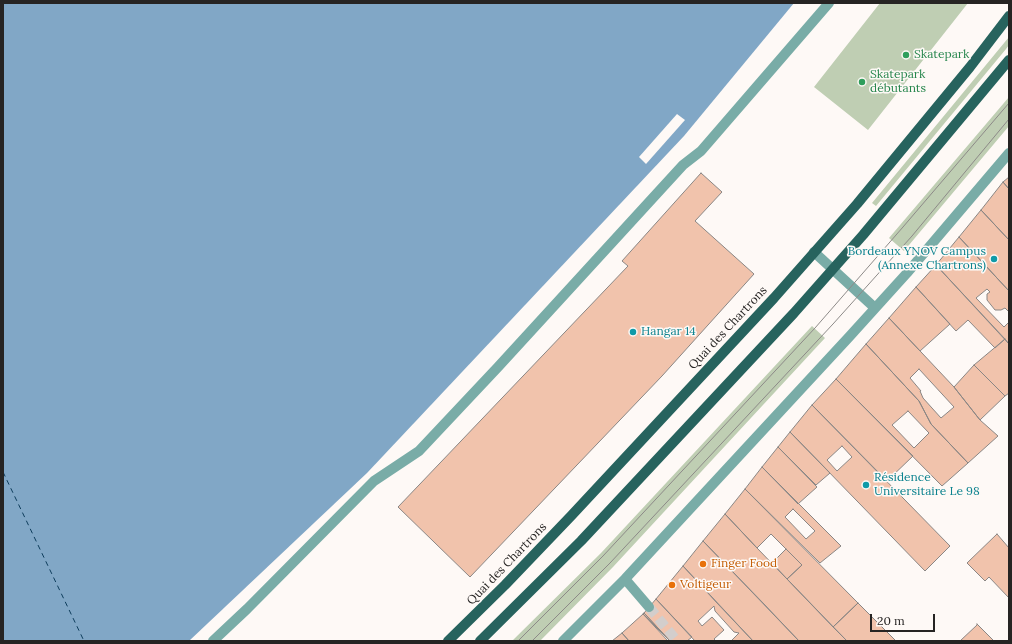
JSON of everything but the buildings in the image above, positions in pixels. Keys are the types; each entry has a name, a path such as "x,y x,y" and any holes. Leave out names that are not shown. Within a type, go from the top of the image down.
{"main road":[{"name":"Quai des Chartrons","path":"448,641 566,522 774,298 862,198 950,91 1009,16"},
{"path":"480,641 581,541 794,313 872,224 1009,60"}],"street":[{"path":"213,641 247,609 374,481 419,451 683,165 701,151 829,3"},
{"path":"563,641 625,579 907,273 1009,153"},
{"path":"814,252 875,308"},
{"path":"625,579 649,607"}],"green space":[{"path":"880,3 968,3 868,130 814,87"},
{"path":"1009,37 1009,45 1006,49 876,206 872,203"},
{"path":"1009,97 1009,126 904,251 889,238"},
{"path":"812,326 825,338 613,567 540,641 512,641 601,553"}],"water":[{"path":"3,3 794,3 684,136 367,473 189,641 3,641"}],"pier":[{"path":"677,114 685,120 646,164 639,157"}],"ferry route":[{"path":"3,472 84,641"}],"tunnel":[{"path":"649,607 677,641"}],"tram line":[{"path":"518,641 603,556 815,328 1009,103"},
{"path":"532,641 610,563 833,324 912,236 1009,119"}],"place":[{"name":"Skatepark","path":"906,55"},
{"name":"Skatepark débutants","path":"862,82"},
{"name":"Bordeaux YNOV Campus (Annexe Chartrons)","path":"994,259"},
{"name":"Hangar 14","path":"633,332"},
{"name":"Résidence Universitaire Le 98","path":"866,485"},
{"name":"Finger Food","path":"703,564"},
{"name":"Voltigeur","path":"672,585"}]}
